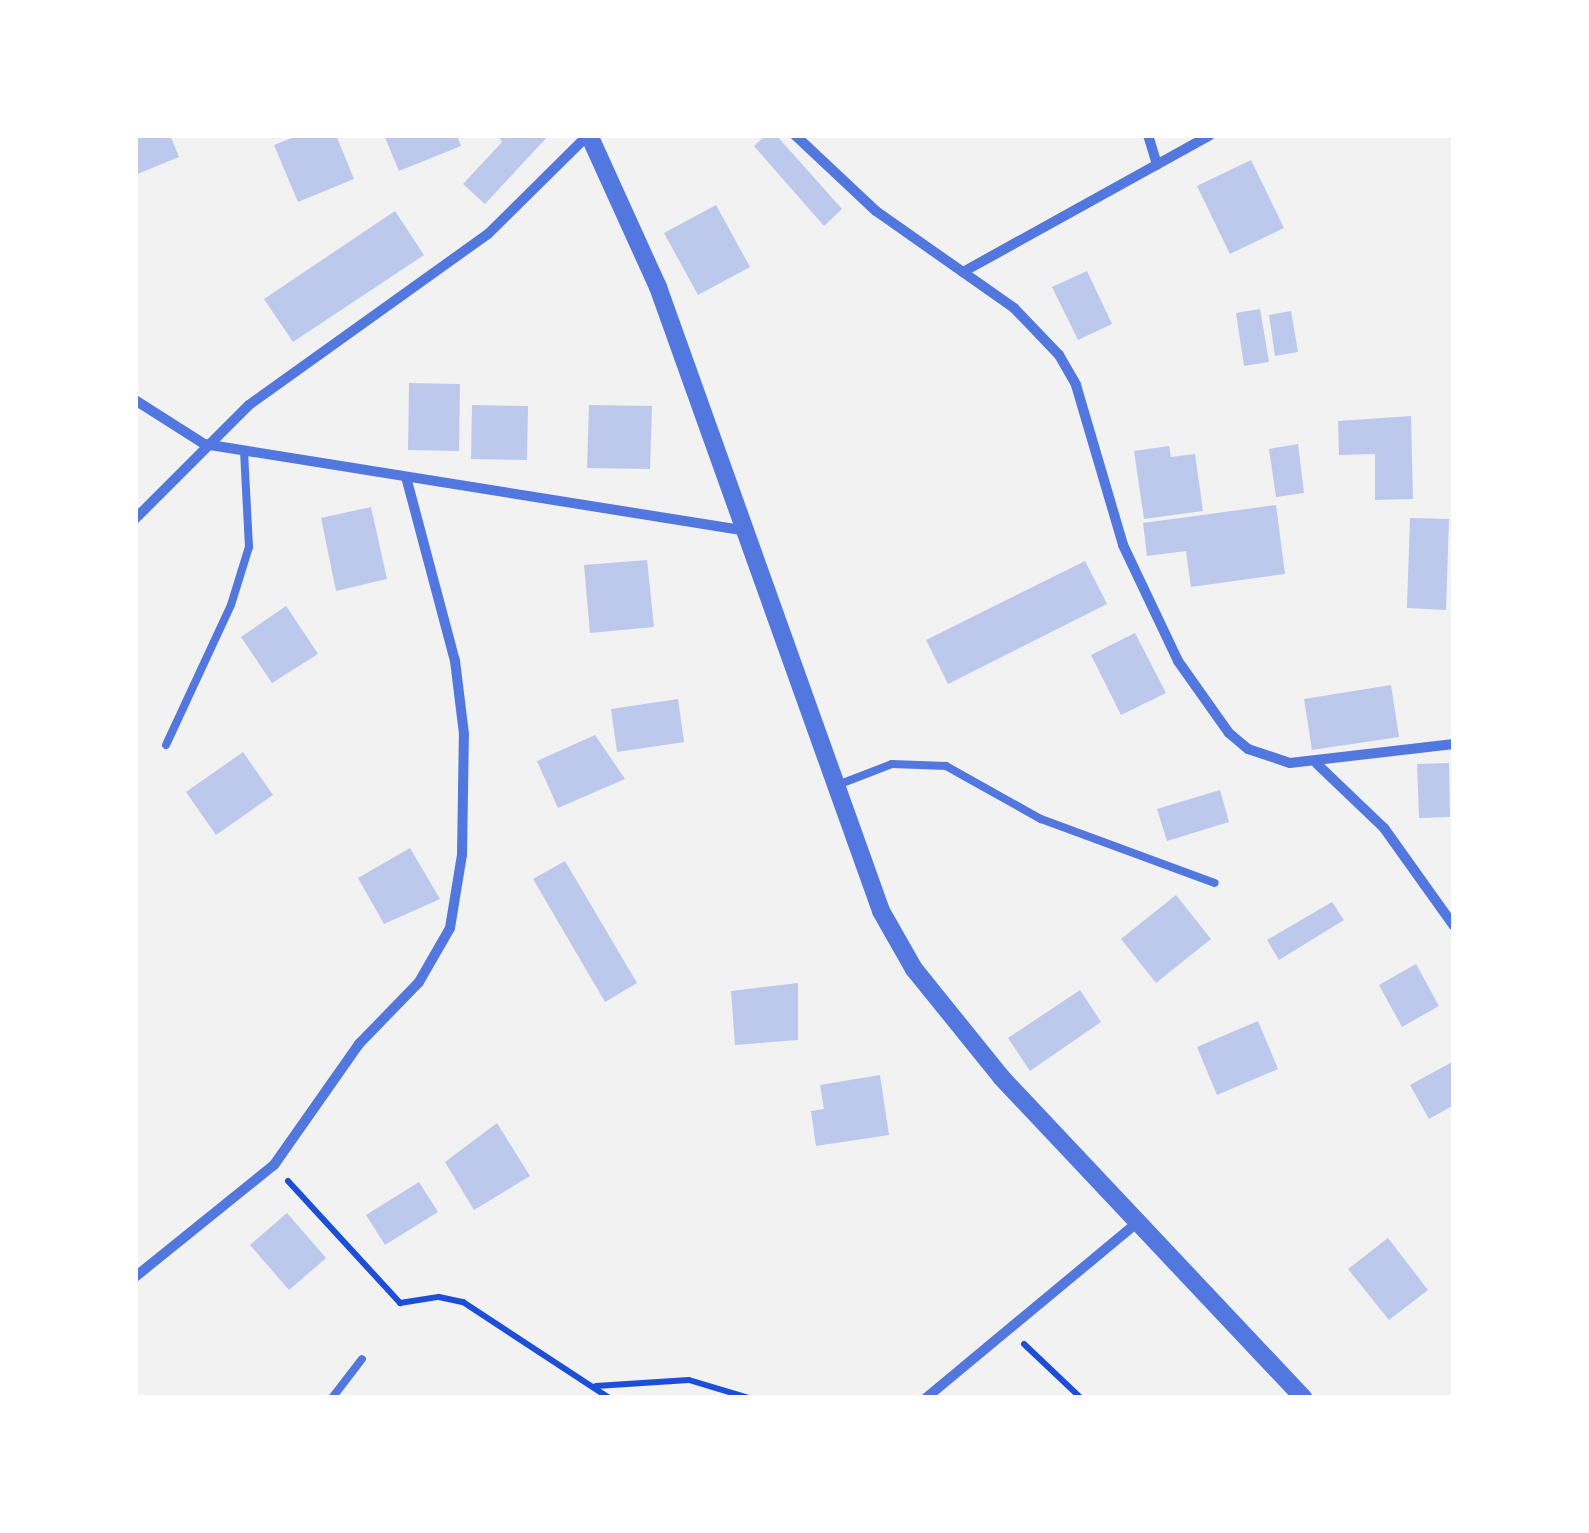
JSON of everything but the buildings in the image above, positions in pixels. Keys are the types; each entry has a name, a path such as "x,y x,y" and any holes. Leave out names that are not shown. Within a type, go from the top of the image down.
{"street":[{"path":"135,520 204,444 302,362 488,234 589,135 658,287 832,788 881,911 914,969 1001,1077 1303,1398"},
{"path":"795,135 876,212 1042,333 1068,370 1124,545 1200,696 1248,748 1317,764 1454,744"},
{"path":"1148,135 1156,165"},
{"path":"963,272 1210,135"},
{"path":"135,400 204,444 406,480 742,530"},
{"path":"135,1276 274,1165 358,1044 437,958 458,895 466,782 460,699 406,480"},
{"path":"1317,764 1384,828 1454,926"},
{"path":"926,1398 1138,1222"}],"lane":[{"path":"166,745 231,605 248,547 244,451"},
{"path":"832,788 892,764 946,766 1041,819 1215,883"},
{"path":"332,1398 362,1359"}],"path":[{"path":"274,1165 400,1303 439,1298 463,1302 609,1398"},
{"path":"1009,1329 1082,1398"},
{"path":"596,1386 689,1380 749,1398"}]}
